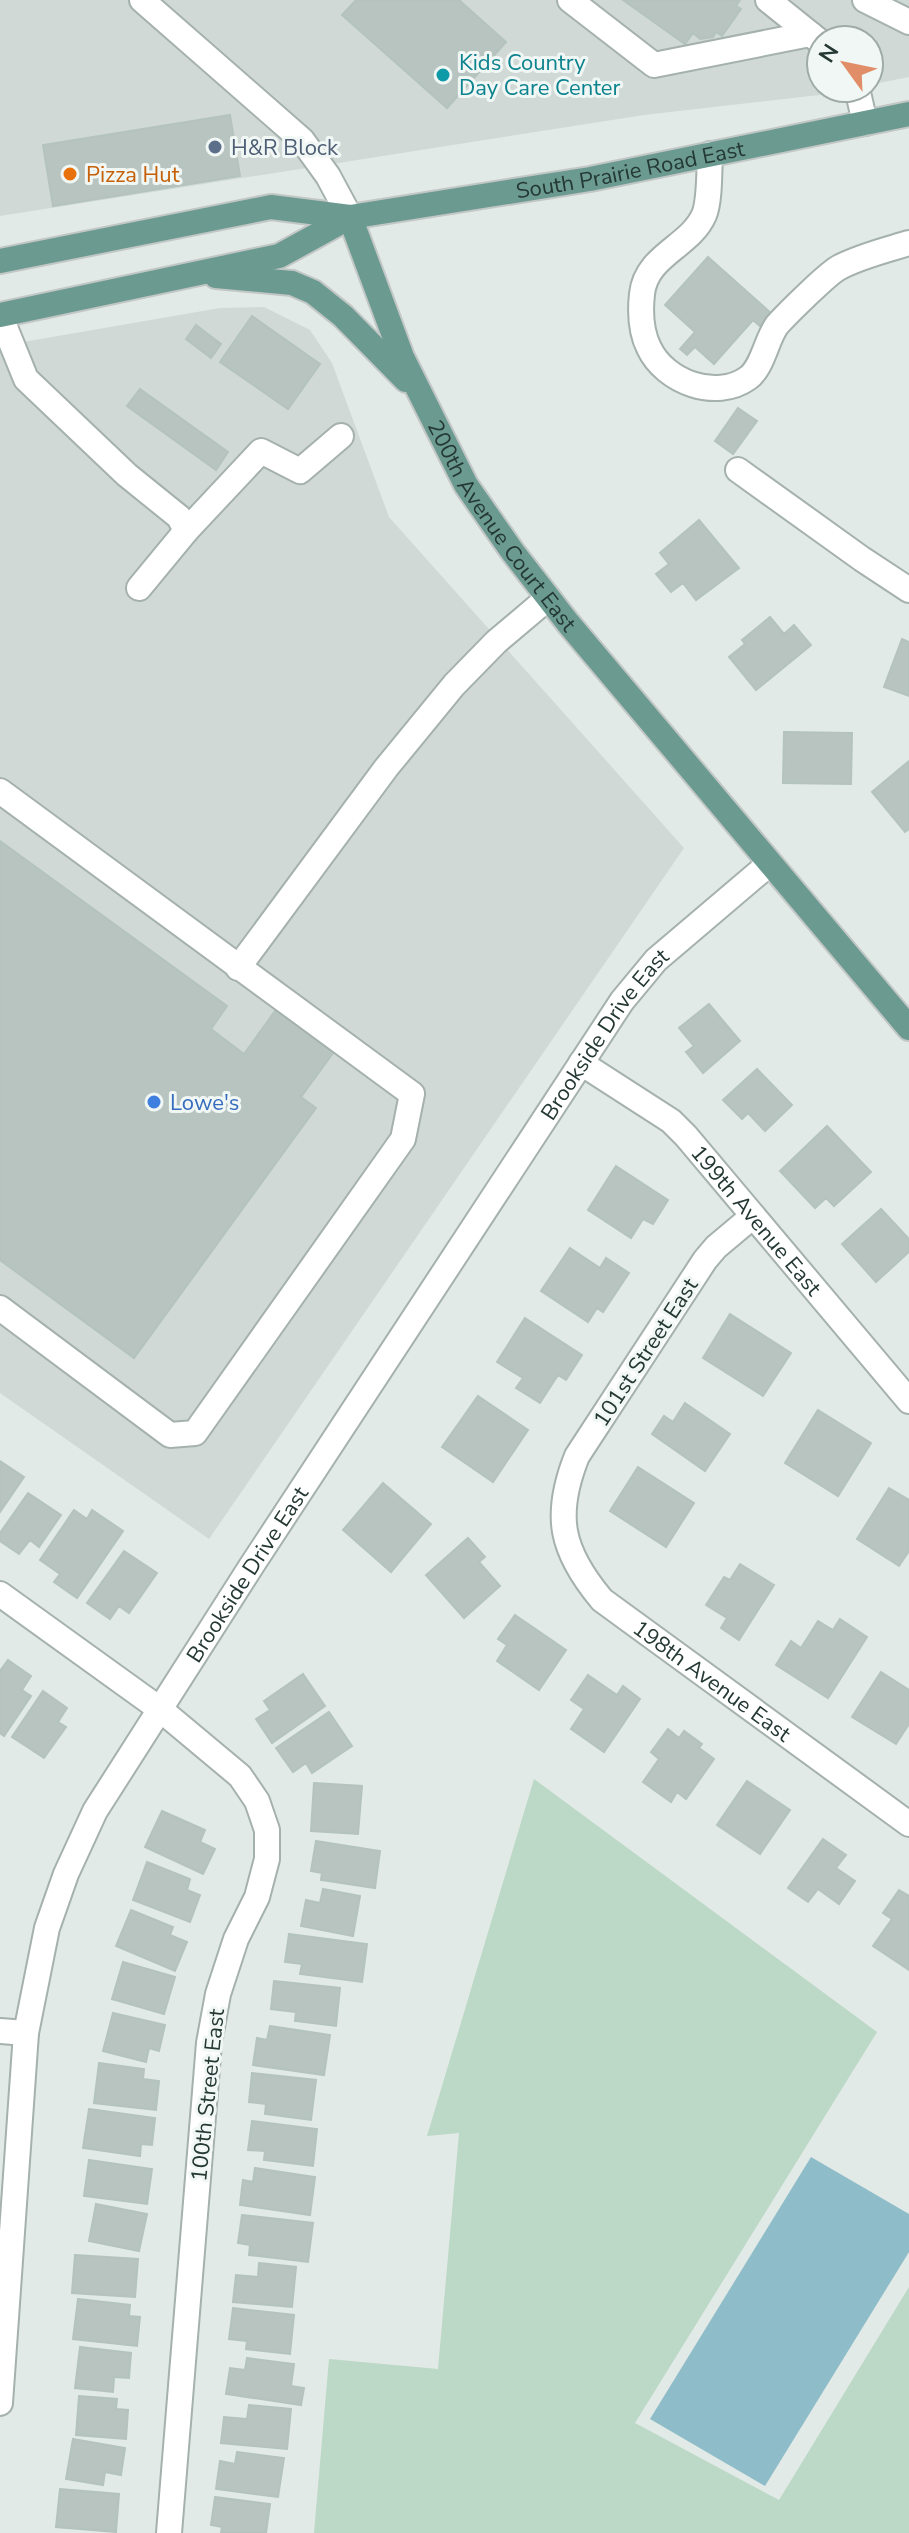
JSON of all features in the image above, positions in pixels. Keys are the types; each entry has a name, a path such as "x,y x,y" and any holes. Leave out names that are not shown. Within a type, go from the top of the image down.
{"main road":[{"name":"South Prairie Road East","path":"0,261 271,207 350,217 590,179 909,114"},
{"name":"South Prairie Road East","path":"0,315 279,256 350,217"},
{"name":"200th Avenue Court East","path":"350,217 402,357 466,485 548,598 909,1028"},
{"path":"198,273 292,283 313,292 343,316 422,397"}],"street":[{"name":"200th Avenue Court East","path":"142,0 302,140 328,176 350,217"},
{"path":"768,0 805,30"},
{"path":"865,0 909,22"},
{"path":"571,1 654,65 805,41"},
{"path":"861,104 865,123"},
{"path":"710,154 705,213 697,227 650,269 642,293 642,332 650,352 673,375 694,386 715,389 731,387 750,377 776,327 837,268 909,243"},
{"path":"0,315 26,379 145,491 179,517 186,531"},
{"path":"139,588 186,531 261,451 300,471 341,436"},
{"path":"738,470 909,590"},
{"path":"238,968 386,768 454,685 496,642 548,598"},
{"path":"0,791 412,1094 403,1139 195,1433 170,1435 0,1308"},
{"name":"Brookside Drive East","path":"0,2403 26,2033 47,1928 66,1874 95,1811 261,1551 630,990 656,960 769,864"},
{"name":"199th Avenue East","path":"581,1063 671,1121 909,1401"},
{"name":"101st Street East","path":"564,1505 567,1481 577,1456 705,1260 753,1216"},
{"name":"198th Avenue East","path":"564,1505 564,1528 569,1548 582,1576 602,1600 909,1824"},
{"name":"100th Street East","path":"0,1594 161,1710 240,1776 257,1801 267,1830 267,1859 257,1897 236,1939 218,1994 209,2043 169,2533"},
{"path":"0,2031 26,2033"}],"shaded area":[{"path":"0,0 909,0 909,77 885,82 885,24 805,24 805,97 644,115 0,216"},
{"path":"264,307 310,330 332,363 389,517 684,848 209,1539 0,1393 0,346 220,308"}],"green space":[{"path":"534,1779 877,2032 635,2423 779,2500 909,2287 909,2533 314,2533 329,2359 438,2369 459,2133 427,2136"}],"water":[{"path":"811,2157 909,2214 909,2252 765,2486 650,2419"}],"building":[{"name":"Kids Country Day Care Center","path":"356,0 459,0 506,42 447,108 342,15"},
{"path":"623,0 740,0 736,6 741,9 722,36 716,32 713,37 700,39 693,33 685,44"},
{"path":"230,115 240,176 53,206 43,145"},
{"path":"708,257 772,314 761,327 753,320 714,364 695,347 687,355 680,349 695,332 665,305"},
{"path":"252,316 320,364 288,409 220,362"},
{"path":"196,325 221,344 211,358 186,339"},
{"path":"140,389 228,452 216,470 127,406"},
{"path":"738,408 757,421 733,454 715,441"},
{"path":"699,520 739,568 696,600 683,583 671,592 656,574 669,564 660,553"},
{"path":"770,617 784,634 794,625 811,645 756,690 729,657 745,644 742,640"},
{"path":"902,639 909,642 909,696 884,687"},
{"path":"784,732 852,733 851,784 783,783"},
{"path":"909,761 909,829 905,832 872,792"},
{"name":"Lowe's","path":"0,841 227,1006 211,1029 244,1054 278,1007 336,1049 301,1097 316,1108 134,1358 0,1260"},
{"path":"709,1004 740,1041 703,1073 686,1052 694,1046 679,1028"},
{"path":"757,1069 792,1105 765,1131 748,1113 742,1119 723,1100"},
{"path":"827,1126 871,1172 834,1206 826,1198 815,1208 780,1171"},
{"path":"616,1166 668,1200 653,1224 643,1219 631,1238 588,1210"},
{"path":"881,1209 909,1239 909,1252 876,1282 842,1244"},
{"path":"570,1248 600,1268 606,1258 629,1273 603,1312 597,1308 588,1322 541,1291"},
{"path":"730,1314 791,1353 763,1396 703,1358"},
{"path":"525,1318 582,1355 566,1380 558,1375 540,1403 516,1388 523,1378 497,1362"},
{"path":"478,1396 528,1430 493,1482 442,1447"},
{"path":"685,1403 730,1434 705,1471 652,1434 664,1416 673,1422"},
{"path":"818,1410 871,1443 838,1496 785,1463"},
{"path":"0,1461 24,1477 0,1512"},
{"path":"638,1467 694,1503 666,1547 610,1511"},
{"path":"383,1483 431,1524 391,1572 343,1530"},
{"path":"889,1488 909,1500 909,1551 899,1566 857,1539"},
{"path":"28,1493 61,1515 39,1547 30,1540 19,1554 0,1541 0,1533"},
{"path":"74,1510 87,1519 92,1510 123,1531 77,1598 54,1582 60,1574 40,1560"},
{"path":"468,1538 485,1557 479,1562 500,1586 464,1618 426,1575"},
{"path":"124,1551 157,1573 129,1613 119,1606 110,1619 87,1603"},
{"path":"740,1564 774,1585 739,1640 721,1628 727,1618 706,1605 724,1577 730,1580"},
{"path":"515,1615 566,1650 539,1690 497,1661 507,1645 498,1639"},
{"path":"840,1619 867,1637 828,1698 776,1665 791,1641 801,1648 818,1621 833,1630"},
{"path":"8,1660 31,1676 22,1690 31,1696 4,1736 0,1733 0,1671"},
{"path":"881,1672 909,1690 909,1724 896,1744 852,1717"},
{"path":"303,1674 325,1706 272,1743 256,1719 270,1710 264,1701"},
{"path":"588,1675 617,1695 623,1686 640,1699 604,1752 571,1729 584,1709 571,1700"},
{"path":"43,1691 67,1708 58,1722 66,1727 44,1758 12,1737"},
{"path":"329,1712 352,1746 312,1773 306,1763 293,1772 276,1748"},
{"path":"668,1729 679,1738 684,1731 702,1744 699,1748 714,1759 686,1799 677,1792 671,1802 643,1782 659,1759 651,1752"},
{"path":"747,1781 790,1810 760,1854 717,1825"},
{"path":"314,1783 362,1786 358,1834 311,1831"},
{"path":"162,1811 205,1830 200,1842 215,1849 203,1874 145,1847"},
{"path":"823,1839 846,1855 836,1868 855,1881 839,1904 818,1889 808,1902 788,1888"},
{"path":"316,1841 380,1851 375,1888 321,1880 322,1873 311,1871"},
{"path":"147,1862 190,1879 187,1890 200,1895 190,1922 133,1900"},
{"path":"323,1889 360,1896 353,1936 301,1926 306,1900 320,1903"},
{"path":"899,1890 909,1896 909,1970 873,1946 892,1919 883,1913"},
{"path":"131,1910 173,1927 170,1935 187,1942 175,1971 116,1946"},
{"path":"289,1934 367,1944 362,1982 300,1974 302,1964 285,1962"},
{"path":"123,1962 175,1977 164,2014 112,1999"},
{"path":"274,1981 340,1988 336,2026 295,2021 296,2012 271,2009"},
{"path":"113,2013 165,2025 159,2051 149,2048 146,2062 103,2051"},
{"path":"270,2026 330,2035 324,2075 253,2065 257,2038 267,2040"},
{"path":"99,2063 144,2069 143,2079 159,2081 156,2110 94,2103"},
{"path":"252,2073 316,2080 311,2120 265,2114 266,2104 249,2102"},
{"path":"89,2109 155,2118 152,2145 141,2144 140,2156 83,2148"},
{"path":"252,2121 317,2129 313,2166 264,2160 265,2151 248,2150"},
{"path":"89,2160 152,2169 147,2204 84,2196"},
{"path":"255,2168 315,2177 310,2215 240,2205 243,2180 253,2182"},
{"path":"96,2204 147,2214 139,2251 89,2241"},
{"path":"242,2215 313,2223 308,2262 249,2255 250,2245 238,2243"},
{"path":"75,2255 138,2259 135,2297 72,2293"},
{"path":"259,2263 296,2267 292,2307 233,2302 236,2275 258,2277"},
{"path":"78,2299 130,2305 129,2316 140,2317 137,2346 73,2339"},
{"path":"233,2308 294,2315 290,2354 246,2349 247,2341 229,2339"},
{"path":"80,2347 131,2353 129,2378 114,2377 113,2392 75,2388"},
{"path":"247,2358 294,2364 291,2386 304,2388 301,2405 226,2394 230,2368 245,2370"},
{"path":"79,2396 117,2399 116,2409 128,2410 126,2439 76,2435"},
{"path":"249,2405 291,2409 287,2449 221,2443 224,2417 247,2419"},
{"path":"73,2439 125,2448 121,2475 105,2472 103,2485 66,2479"},
{"path":"237,2452 284,2458 278,2497 216,2489 220,2461 235,2464"},
{"path":"60,2489 119,2494 116,2532 56,2527"},
{"path":"215,2497 270,2504 266,2533 221,2533 222,2527 211,2525"}],"place":[{"name":"Kids Country Day Care Center","path":"443,75"},
{"name":"H&R Block","path":"215,147"},
{"name":"Pizza Hut","path":"70,174"},
{"name":"Lowe's","path":"154,1102"}]}
